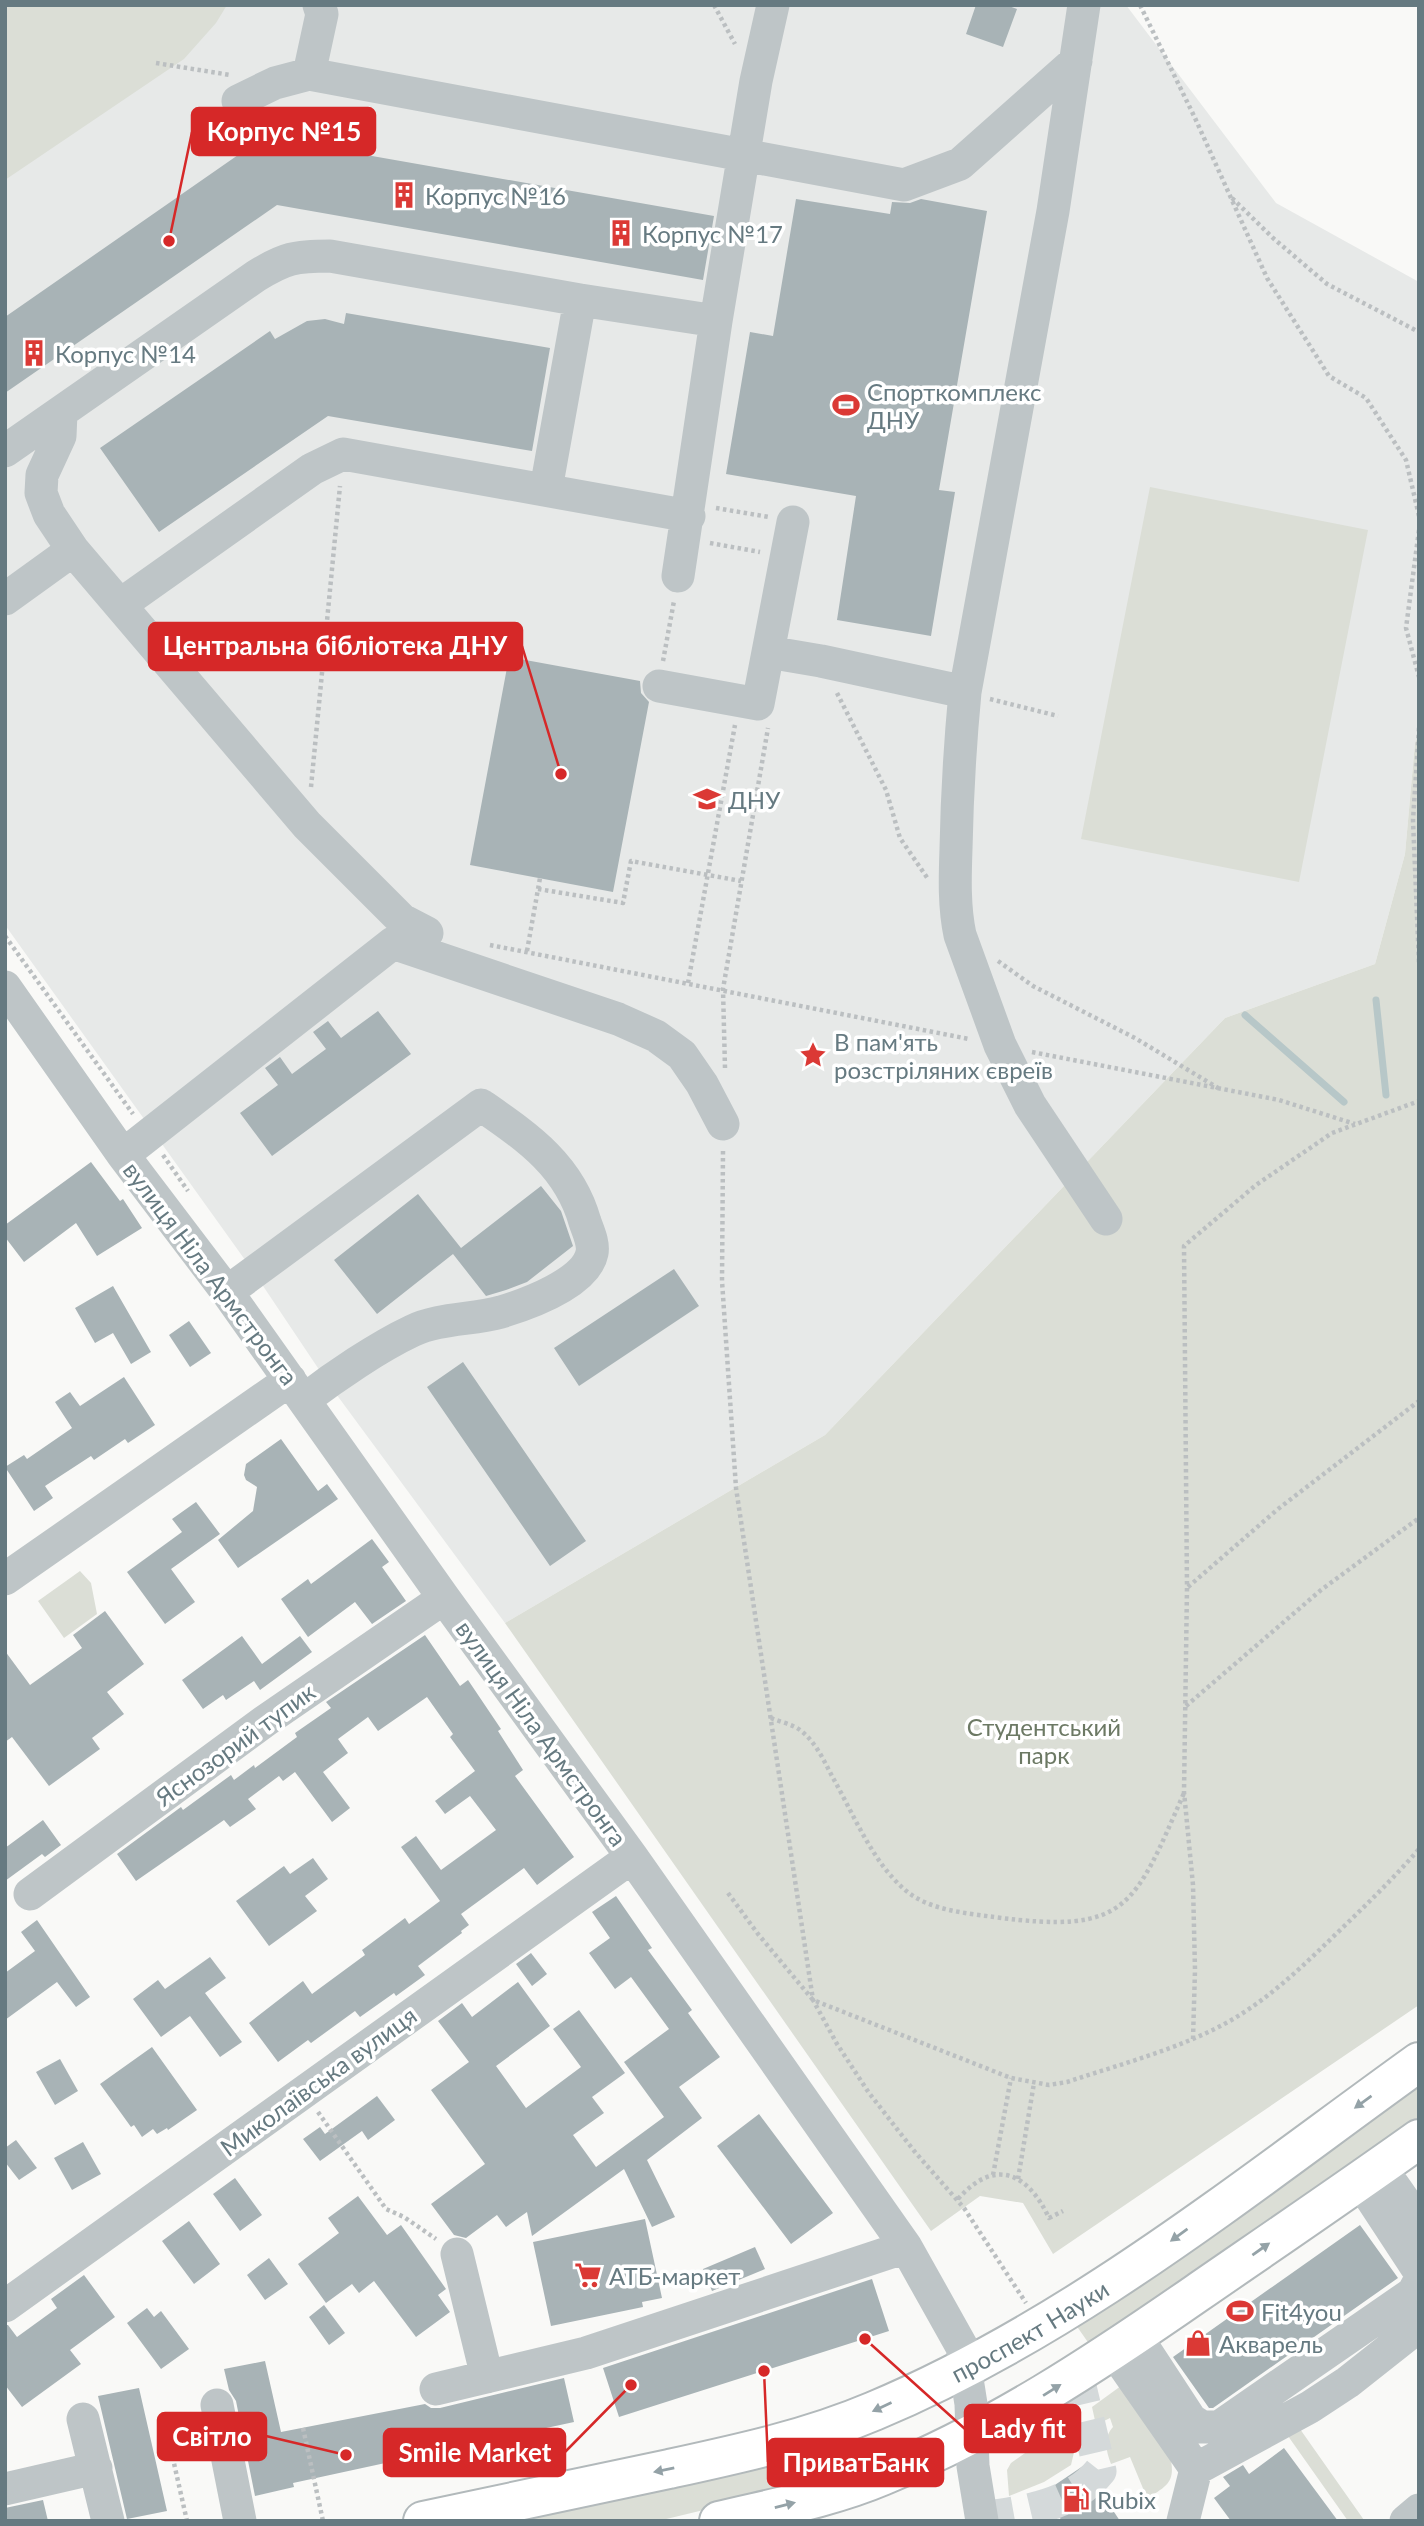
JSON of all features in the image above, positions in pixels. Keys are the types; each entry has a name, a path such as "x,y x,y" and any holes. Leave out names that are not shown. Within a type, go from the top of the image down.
{"main road":[{"name":"проспект Науки","path":"423,2521 618,2480 798,2438 873,2412 966,2368 1136,2266 1419,2062"},
{"path":"719,2521 814,2498 880,2477 972,2436 1030,2404 1124,2343 1419,2139"}],"street":[{"path":"309,74 322,15 319,5"},
{"path":"678,576 716,321 756,81 773,5"},
{"path":"1084,5 1053,211 965,692 957,777 958,926 1000,1045 1030,1104 1106,1219"},
{"path":"238,102 275,83 309,74 744,153 904,185 960,164 1076,61"},
{"path":"5,451 256,276 280,261 303,256 330,256 716,321"},
{"path":"546,489 580,300"},
{"path":"61,412 60,436 42,475 41,493 49,514 73,550 307,825 402,920 427,933"},
{"path":"120,605 312,469 343,454 546,489 688,519"},
{"path":"662,670 749,702 768,652 793,522"},
{"path":"5,599 73,550"},
{"path":"768,652 965,692"},
{"path":"123,1155 393,943 618,1019 656,1036 682,1055 702,1084 723,1124"},
{"name":"вулиця Ніла Армстронга","path":"5,987 123,1155 227,1292 443,1598 632,1857 906,2247 962,2347 972,2436 972,2466 982,2521"},
{"path":"5,1579 297,1390 414,1330 498,1313 535,1299 572,1279 586,1265 592,1252 579,1201 552,1163 532,1141 481,1105 227,1292"},
{"name":"Яснозорий тупик","path":"30,1894 265,1721 443,1598"},
{"name":"Миколаївська вулиця","path":"5,2306 632,1857"},
{"path":"1369,2175 1393,2185 1419,2222"},
{"path":"1369,2175 1419,2272"},
{"path":"436,2389 586,2353 906,2247"},
{"path":"457,2254 486,2377"},
{"path":"1124,2343 1191,2420 1202,2427 1219,2427 1413,2293 1419,2282"},
{"path":"1196,2469 1310,2407 1348,2382 1419,2326"},
{"path":"1124,2343 1196,2469 1183,2521"},
{"path":"217,2405 240,2521"},
{"path":"83,2419 108,2521"},
{"path":"5,2489 96,2468"},
{"path":"1406,2521 1419,2510"}],"path":[{"path":"1140,5 1267,278 1329,376 1366,398 1406,460 1419,516"},
{"path":"156,63 275,83"},
{"path":"1229,195 1273,238 1327,284 1419,332"},
{"path":"307,825 343,454"},
{"path":"688,519 793,522"},
{"path":"688,519 786,558"},
{"path":"1419,530 1406,628 1419,677"},
{"path":"662,670 678,576"},
{"path":"821,661 886,790 900,838 958,926 1033,986 1135,1038 1220,1090"},
{"path":"965,692 1058,716"},
{"path":"545,955 688,983 708,876 749,702 771,710 723,989 725,1076"},
{"path":"1419,728 1413,820 1419,963"},
{"path":"538,889 624,903 631,861 741,881"},
{"path":"527,951 540,878"},
{"path":"1193,2039 1193,1885 1184,1792 1187,1588 1184,1245 1256,1185 1332,1133 1419,1101"},
{"path":"723,1124 722,1282 736,1488 813,2000"},
{"path":"1187,1588 1278,1509 1419,1401"},
{"path":"1186,1706 1321,1590 1419,1518"},
{"path":"771,1718 798,1728 817,1747 876,1855 904,1889 924,1902 972,1914 1056,1923 1083,1921 1109,1914 1136,1892 1184,1792"},
{"path":"813,2000 1011,2078 1049,2085 1067,2082 1193,2039 1229,2021 1267,1995 1330,1940 1419,1849"},
{"path":"728,1893 813,2000 837,2044 869,2093 915,2152 958,2199 1028,2306"},
{"path":"993,2175 1011,2078"},
{"path":"1018,2179 1034,2083"},
{"path":"304,2092 386,2209 404,2217 457,2254"},
{"path":"958,2199 980,2178 993,2175 1018,2179 1031,2188 1049,2218 1063,2211"},
{"path":"303,2428 323,2521"},
{"path":"171,2450 187,2521"}],"shaded area":[{"name":"ДНУ","path":"5,5 1126,5 1276,203 1419,282 1419,733 1415,743 1405,854 1375,964 1225,1018 825,1435 505,1623 328,1383 253,1271 5,925"}],"green space":[{"path":"5,5 227,5 216,23 184,59 5,180"},
{"path":"1150,487 1368,530 1299,882 1081,839"},
{"name":"Студентський парк","path":"1419,733 1419,2005 1053,2254 1023,2203 980,2196 931,2231 505,1623 825,1435 1225,1018 1375,964 1405,854 1415,743"},
{"path":"80,1571 91,1583 97,1614 64,1638 38,1601"},
{"path":"1419,2076 1419,2121 1092,2348 1071,2318"},
{"path":"1125,2383 1170,2456 1172,2464 1169,2482 1147,2498 1130,2457 1111,2464 1106,2445 1113,2427 1110,2418 1096,2425 1092,2407"},
{"path":"1070,2421 1076,2444 1071,2465 1044,2482 1009,2496 1007,2470 1011,2463"},
{"path":"1300,2429 1364,2520 1348,2521 1288,2436"},
{"path":"802,2449 812,2484 658,2521 509,2521"}],"building":[{"path":"976,5 1006,5 1017,9 1003,47 966,34"},
{"path":"264,137 714,216 703,280 277,205 5,393 5,317"},
{"name":"Спорткомплекс ДНУ","path":"796,199 890,214 892,202 910,203 921,199 987,211 939,490 955,492 931,636 837,620 856,496 726,474 750,332 773,336"},
{"path":"346,313 550,348 532,451 328,416 159,532 100,448 270,331 275,339 307,321 325,319 344,324"},
{"path":"509,657 640,681 641,693 649,702 613,892 470,865"},
{"path":"378,1011 411,1054 272,1156 240,1113 278,1085 265,1068 280,1057 292,1074 326,1049 313,1032 328,1021 341,1038"},
{"path":"91,1162 120,1201 123,1199 142,1228 97,1256 76,1223 24,1262 5,1237 5,1225"},
{"path":"541,1186 561,1211 573,1246 527,1282 506,1290 486,1296 453,1254 377,1314 334,1260 418,1194 461,1248"},
{"path":"674,1269 699,1306 579,1386 554,1348"},
{"path":"113,1286 151,1352 131,1364 113,1333 95,1343 75,1308"},
{"path":"189,1321 211,1353 190,1367 169,1335"},
{"path":"463,1362 586,1541 550,1566 427,1387"},
{"path":"124,1377 155,1425 128,1443 125,1439 94,1460 91,1456 45,1486 53,1498 34,1511 5,1467 24,1455 27,1459 72,1428 55,1402 70,1392 80,1406"},
{"path":"281,1439 318,1491 327,1484 338,1499 238,1568 218,1540 253,1511 257,1487 246,1480 246,1464"},
{"path":"196,1502 220,1534 171,1569 195,1602 165,1624 127,1572 182,1532 172,1519"},
{"path":"372,1539 389,1562 382,1567 406,1601 372,1624 355,1602 308,1637 281,1599 308,1579 311,1584"},
{"path":"105,1611 144,1664 107,1692 124,1714 92,1738 100,1749 49,1786 12,1737 5,1742 5,1651 30,1685 82,1648 73,1635"},
{"path":"425,1635 460,1686 468,1680 501,1729 498,1731 523,1770 515,1776 574,1857 537,1885 524,1868 461,1914 469,1925 418,1966 425,1975 360,2017 355,2011 311,2043 308,2040 278,2062 249,2023 303,1981 312,1994 365,1955 362,1950 405,1918 409,1924 440,1901 401,1847 416,1836 441,1870 496,1830 470,1796 445,1814 435,1801 475,1771 450,1737 453,1734 427,1697 378,1731 368,1717 338,1739 348,1753 323,1772 350,1808 332,1822 295,1772 283,1781 279,1776 248,1799 256,1809 230,1827 224,1820 136,1881 117,1854 181,1807 183,1810 231,1775 234,1780 254,1765 255,1768 297,1737 295,1733 331,1708 326,1702"},
{"path":"242,1636 262,1664 300,1636 312,1652 260,1690 254,1681 226,1700 223,1695 203,1709 182,1680"},
{"path":"43,1820 61,1845 45,1857 42,1854 5,1881 5,1848"},
{"path":"313,1858 328,1879 305,1896 317,1911 269,1946 236,1901 284,1866 290,1874"},
{"path":"616,1896 652,1948 648,1950 692,2010 688,2013 720,2057 679,2087 702,2118 647,2160 675,2217 652,2227 624,2169 532,2236 527,2212 506,2227 497,2215 466,2238 454,2235 431,2204 485,2164 431,2090 469,2062 438,2021 462,2003 472,2017 518,1982 550,2026 496,2066 526,2108 581,2067 553,2029 579,2010 625,2073 592,2097 604,2113 573,2135 596,2167 664,2117 624,2062 669,2029 631,1977 615,1989 589,1953 610,1938 592,1912"},
{"path":"37,1920 90,1997 76,2007 57,1982 5,2020 5,1973 35,1951 21,1932"},
{"path":"531,1953 547,1974 532,1986 516,1964"},
{"path":"210,1957 226,1978 205,1993 242,2042 220,2057 190,2016 161,2037 133,1999 158,1980 165,1989"},
{"path":"152,2047 197,2110 168,2130 167,2128 157,2134 153,2129 142,2137 134,2125 131,2127 100,2084"},
{"path":"60,2059 78,2091 55,2105 36,2072"},
{"path":"377,2096 395,2120 368,2140 362,2131 320,2161 303,2139 320,2127 325,2134"},
{"path":"759,2114 833,2213 791,2244 717,2146"},
{"path":"16,2140 37,2168 19,2180 5,2162 5,2148"},
{"path":"83,2142 101,2174 72,2190 54,2158"},
{"path":"235,2178 262,2215 240,2231 213,2194"},
{"path":"358,2196 387,2235 401,2225 446,2289 438,2295 450,2312 416,2337 374,2281 359,2293 352,2284 326,2303 298,2264 339,2233 328,2218"},
{"name":"АТБ-маркет","path":"645,2219 662,2298 642,2302 643,2307 551,2326 533,2242"},
{"path":"189,2221 220,2264 194,2284 162,2241"},
{"path":"1360,2225 1398,2278 1213,2408 1209,2408 1173,2357"},
{"path":"755,2247 765,2269 712,2291 703,2269"},
{"path":"269,2258 288,2284 265,2300 247,2275"},
{"path":"84,2275 115,2317 70,2350 81,2364 22,2407 5,2385 5,2325 8,2325 17,2337 57,2308 51,2299"},
{"path":"872,2279 889,2331 619,2417 603,2368"},
{"path":"324,2305 345,2333 329,2345 309,2317"},
{"path":"147,2308 154,2317 161,2311 189,2349 161,2369 127,2323"},
{"path":"265,2361 281,2432 425,2404 431,2408 440,2408 564,2378 574,2422 293,2483 294,2487 255,2496 236,2401 229,2390 224,2369"},
{"path":"139,2388 167,2511 127,2519 98,2396"},
{"path":"1284,2448 1338,2521 1231,2521 1214,2498 1230,2486 1223,2477 1243,2465 1249,2474"},
{"name":"Rubix","path":"1083,2466 1120,2521 1062,2521 1043,2493"},
{"path":"43,2500 48,2521 5,2521 5,2508"}],"waterway":[{"path":"1376,1000 1386,1095"},
{"path":"1245,1015 1344,1102"}],"tunnel":[{"path":"981,2518 1030,2510 1061,2500 1089,2483 1100,2471 1077,2374"}],"place":[{"name":"Корпус №16","path":"404,195"},
{"name":"Корпус №17","path":"621,233"},
{"name":"Корпус №15","path":"169,241"},
{"name":"Корпус №14","path":"34,353"},
{"name":"Спорткомплекс ДНУ","path":"846,405"},
{"name":"Центральна бібліотека ДНУ","path":"561,774"},
{"name":"ДНУ","path":"707,799"},
{"name":"В пам'ять розстріляних євреїв","path":"813,1055"},
{"name":"АТБ-маркет","path":"588,2275"},
{"name":"Fit4you","path":"1240,2311"},
{"name":"Lady fit","path":"865,2339"},
{"name":"Акварель","path":"1198,2343"},
{"name":"ПриватБанк","path":"764,2371"},
{"name":"Smile Market","path":"631,2385"},
{"name":"Свiтло","path":"346,2455"},
{"name":"Rubix","path":"1076,2499"}]}
